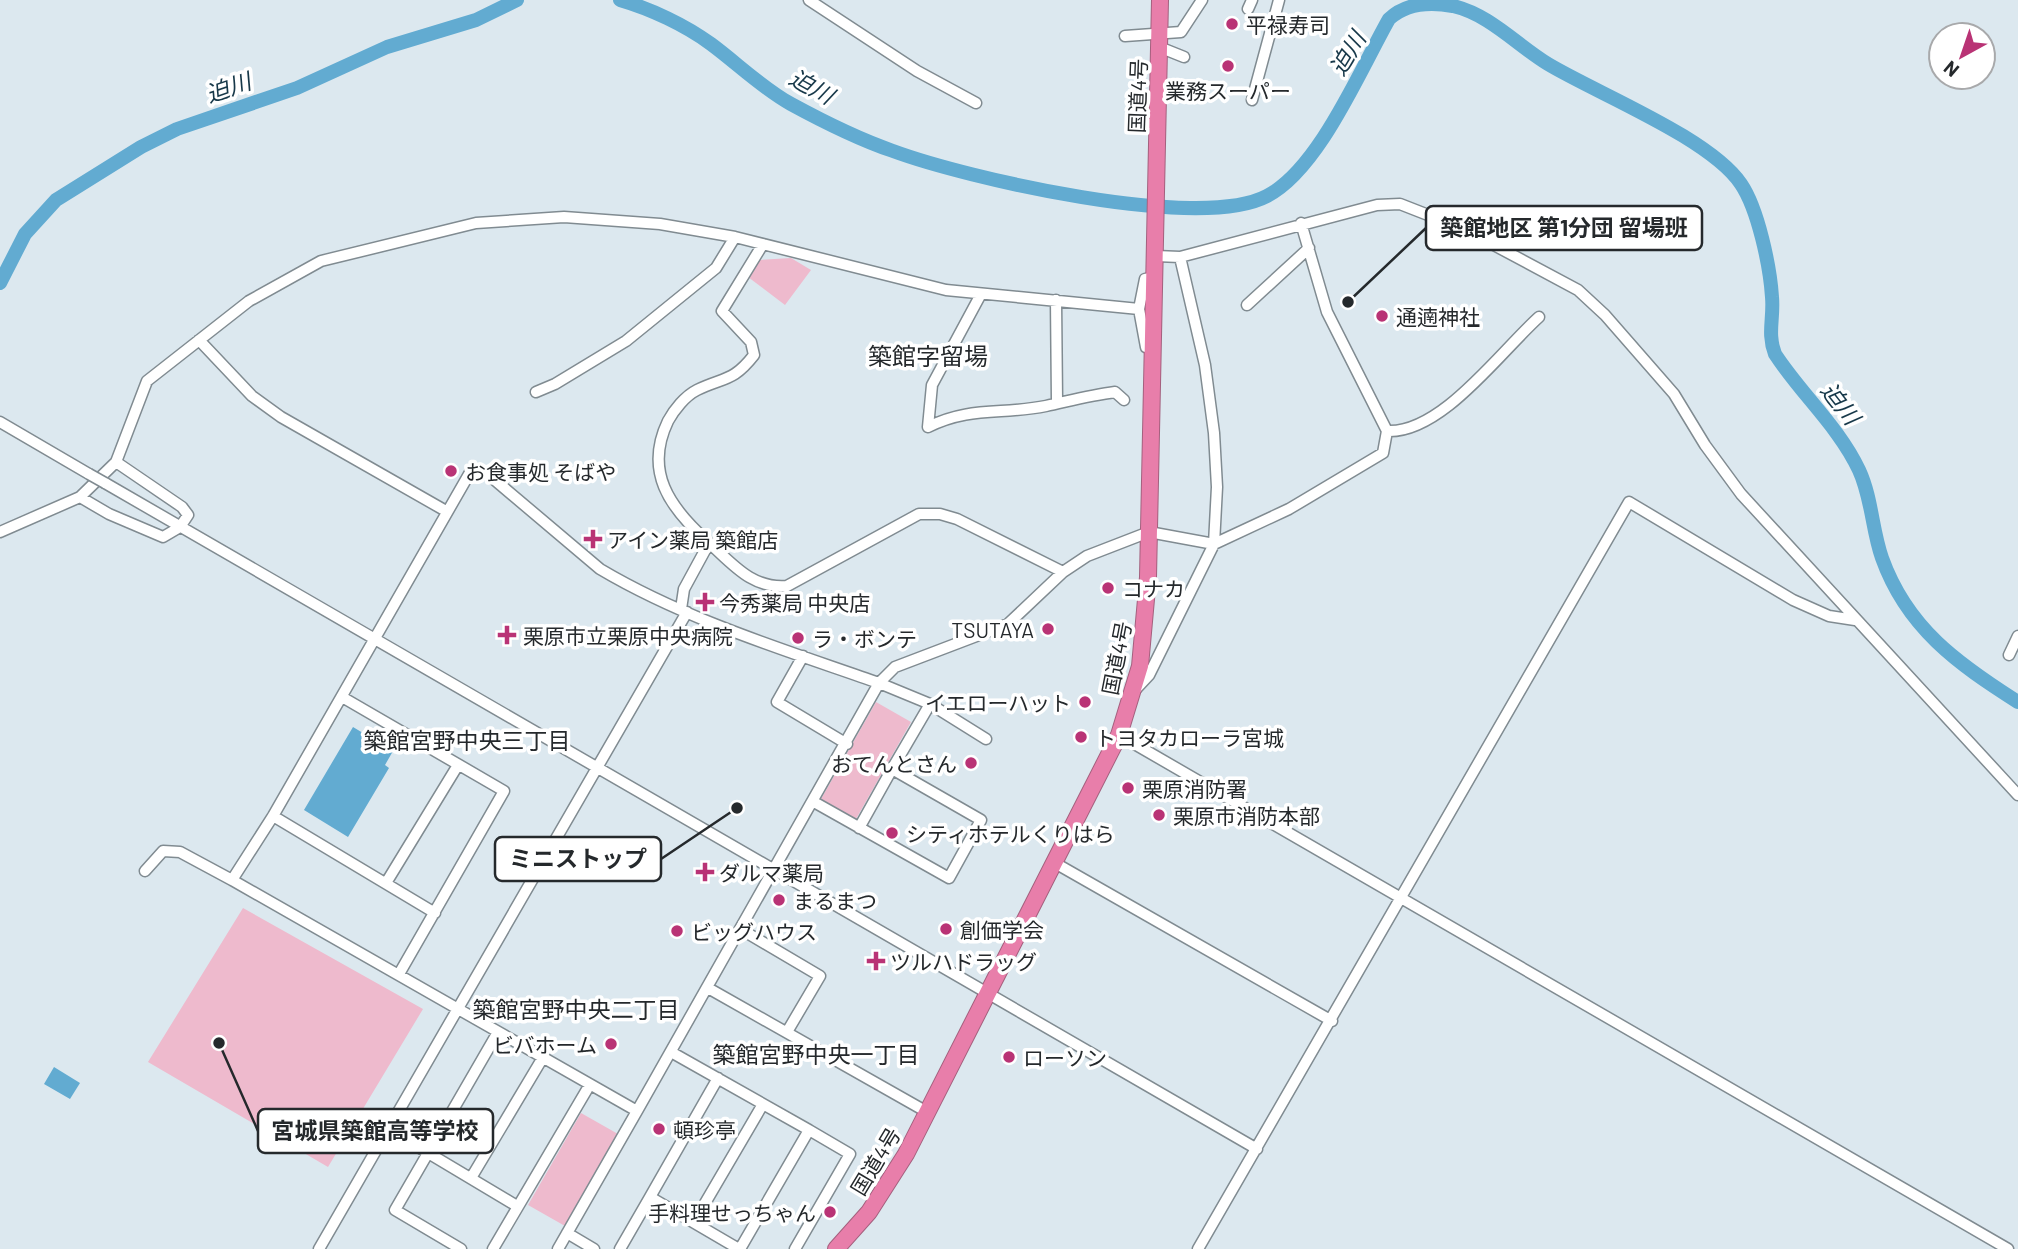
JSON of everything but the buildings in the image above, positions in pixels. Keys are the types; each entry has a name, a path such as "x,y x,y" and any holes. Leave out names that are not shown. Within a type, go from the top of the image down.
{"highway":[{"name":"国道4号","path":"836,1249 888,1185 927,1112 1119,735 1134,691 1144,640 1150,533 1156,153 1149,124 1159,42 1160,0"}],"street":[{"path":"809,0 916,71 975,103"},
{"path":"1159,42 1185,29 1202,0"},
{"path":"1252,100 1279,0"},
{"path":"1125,36 1159,42 1184,57"},
{"path":"1156,252 1180,257 1301,223 1377,205 1400,204 1464,229 1578,290 1605,315 1674,394 1705,445 1741,494 2018,795"},
{"path":"0,532 80,497 116,462 146,381 249,301 321,261 476,223 564,217 660,224 735,237 946,290 1139,309"},
{"path":"558,1249 742,930 879,683 895,667 1008,624 1063,572 1087,556 1150,533 1214,544 1290,509 1383,453 1387,431 1328,312 1301,223"},
{"path":"536,392 555,384 626,341 716,268 735,237"},
{"path":"763,244 722,311 751,342 754,355 743,370 722,383 695,391 673,411 658,442 657,471 684,521 749,580 762,585 787,586 919,514 940,514 977,528 1063,572"},
{"path":"1247,305 1309,247"},
{"path":"1134,691 1149,675 1214,544 1217,488 1214,433 1205,365 1180,257"},
{"path":"1155,347 1146,347 1139,309 1145,279 1156,278"},
{"path":"981,294 932,385 928,427 968,411 991,412 1048,406 1057,401 1115,392 1124,400"},
{"path":"1056,300 1057,401"},
{"path":"1387,431 1404,432 1430,421 1456,400 1539,317"},
{"path":"199,340 252,396 281,417 446,511"},
{"path":"0,422 1257,1149"},
{"path":"80,497 109,514 163,537 180,527 187,519 186,511 116,462"},
{"path":"232,880 274,816 472,469 490,476 600,569 684,611 930,704 986,739"},
{"path":"1198,1249 1332,1021 1400,897 1629,502 1793,600 1829,617 1855,620"},
{"path":"319,1249 598,768 684,611 684,589 709,543"},
{"path":"2010,655 2018,636"},
{"path":"803,656 777,702 847,744"},
{"path":"342,697 504,791 399,974"},
{"path":"859,828 930,704"},
{"path":"1119,735 2007,1249"},
{"path":"386,883 458,765"},
{"path":"814,802 949,878 981,820 892,769"},
{"path":"274,816 435,913"},
{"path":"145,871 163,850 180,852 458,1007 542,1059 637,1111"},
{"path":"1055,863 1332,1021"},
{"path":"742,930 820,976 787,1032"},
{"path":"708,988 927,1112"},
{"path":"461,1249 395,1210 498,1032"},
{"path":"671,1052 850,1154 795,1249"},
{"path":"471,1178 542,1059"},
{"path":"620,1249 718,1078"},
{"path":"493,1249 589,1086"},
{"path":"694,1222 763,1104"},
{"path":"388,1129 517,1206"},
{"path":"650,1197 740,1249 809,1130"},
{"path":"567,1233 594,1249"}],"shaded area":[{"path":"791,258 811,270 785,305 748,277 759,260"},
{"path":"876,702 911,722 856,819 821,799"},
{"path":"243,908 423,1009 328,1167 148,1062"},
{"path":"581,1113 618,1134 565,1226 528,1205"}],"water":[{"path":"353,727 393,751 385,765 389,768 348,837 304,810"},
{"path":"54,1067 80,1083 70,1099 44,1084"}],"waterway":[{"name":"迫川","path":"0,283 25,234 56,200 141,147 177,129 297,88 387,47 476,20 517,0"},
{"name":"迫川","path":"620,0 656,13 690,30 780,98 829,124 880,146 927,162 1025,187 1138,205 1190,208 1234,206 1267,196 1286,183 1321,142 1389,19 1396,14 1411,7 1436,4 1453,6 1479,16 1548,64 1652,118 1705,150 1741,184 1753,208 1766,254 1772,297 1771,332 1775,354 1851,454 1867,492 1882,558 1893,583 1905,605 1937,642 1975,673 2018,702"}],"place":[{"name":"平禄寿司","path":"1232,24"},
{"name":"業務スーパー","path":"1228,66"},
{"name":"築館地区 第1分団 留場班","path":"1348,302"},
{"name":"通遖神社","path":"1382,316"},
{"name":"お食事処 そばや","path":"451,471"},
{"name":"アイン薬局 築館店","path":"593,539"},
{"name":"コナカ","path":"1108,588"},
{"name":"今秀薬局 中央店","path":"705,602"},
{"name":"TSUTAYA","path":"1048,629"},
{"name":"栗原市立栗原中央病院","path":"507,635"},
{"name":"ラ・ボンテ","path":"798,638"},
{"name":"イエローハット","path":"1085,702"},
{"name":"トヨタカローラ宮城","path":"1081,737"},
{"name":"おてんとさん","path":"971,763"},
{"name":"栗原消防署","path":"1128,788"},
{"name":"ミニストップ","path":"737,808"},
{"name":"栗原市消防本部","path":"1159,815"},
{"name":"シティホテルくりはら","path":"892,833"},
{"name":"ダルマ薬局","path":"705,872"},
{"name":"まるまつ","path":"779,900"},
{"name":"創価学会","path":"946,929"},
{"name":"ビッグハウス","path":"677,931"},
{"name":"ツルハドラッグ","path":"876,961"},
{"name":"宮城県築館高等学校","path":"219,1043"},
{"name":"ビバホーム","path":"611,1044"},
{"name":"ローソン","path":"1009,1057"},
{"name":"頓珍亭","path":"659,1129"},
{"name":"手料理せっちゃん","path":"830,1212"}],"district":[{"name":"築館字留場","path":"928,355"},
{"name":"築館宮野中央三丁目","path":"467,740"},
{"name":"築館宮野中央二丁目","path":"576,1009"},
{"name":"築館宮野中央一丁目","path":"816,1054"}]}
